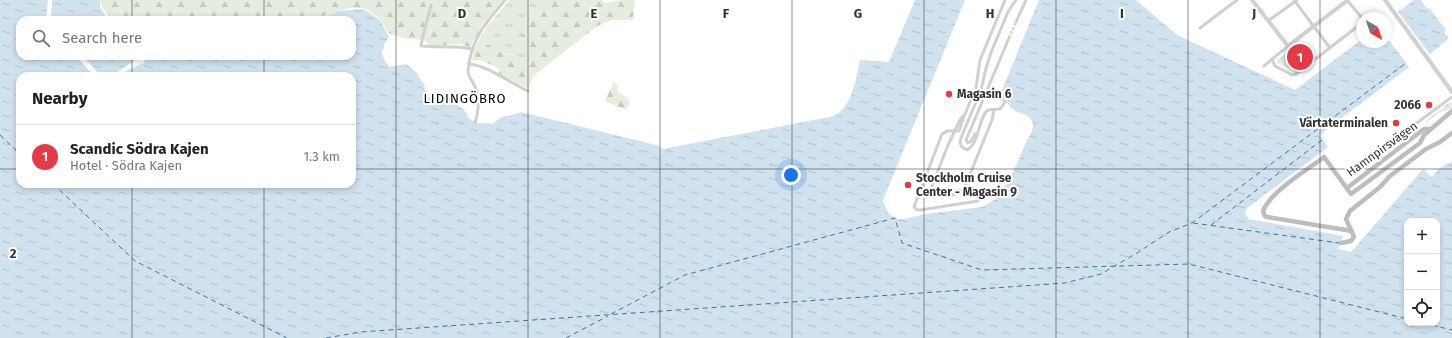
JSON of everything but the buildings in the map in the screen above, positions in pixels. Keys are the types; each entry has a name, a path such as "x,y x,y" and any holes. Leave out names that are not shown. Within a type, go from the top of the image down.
{"main road":[{"name":"Hamnpirsvägen","path":"1352,231 1267,218 1263,213 1266,205 1276,194 1324,157 1351,194 1353,193 1420,143 1430,128 1452,111"},
{"name":"Hamnpirsvägen","path":"1347,188 1424,129 1430,128"},
{"path":"1341,243 1348,243 1352,240 1354,235 1346,220 1346,217 1350,211 1380,187 1390,176 1426,149 1440,142 1452,133"}],"street":[{"path":"475,122 478,96 468,74 472,49 484,26 505,0"},
{"path":"981,198 978,201 920,210 914,207 942,134 947,131 960,131 965,114 976,88 980,60 1006,0"},
{"path":"1005,102 1000,109 986,112 971,146 968,149 964,149 960,143 961,138 981,90 986,68 994,45 1008,12 1016,0"},
{"path":"1016,22 1026,0"},
{"path":"1200,28 1237,0"},
{"path":"1252,0 1304,68"},
{"path":"1268,21 1295,0 1330,48"},
{"path":"1264,66 1348,0 1357,12"},
{"path":"1385,0 1452,92"},
{"path":"431,5 427,23 423,32 421,46 432,48 458,47 472,49"},
{"path":"1272,59 1275,66 1292,75 1296,74 1356,28"},
{"path":"978,129 971,141 968,143 966,140 1009,38"},
{"path":"469,64 485,68 528,91"},
{"name":"Hamnpirsvägen","path":"1414,125 1452,97"},
{"path":"965,114 960,120 948,145 930,191 931,195 936,197 960,192 964,187 992,120 994,110"}],"green space":[{"path":"100,0 503,0 482,25 470,47 460,44 430,46 424,40 404,38 388,33 380,19 364,8 350,8 323,16 108,16 102,7"},
{"path":"509,0 537,0 525,30 520,38 529,52 522,59 514,54 505,55 479,39"},
{"path":"537,0 602,0 605,3 622,0 635,0 633,20 612,20 597,26 533,76 529,89 498,74 500,69 481,60 472,61 474,50 479,39 505,55 514,54 522,59 528,52 521,45 520,38 525,30"},
{"path":"1289,51 1301,67 1295,72 1278,63 1278,59"},
{"path":"614,81 618,86 617,91 625,96 630,102 626,110 605,101"},
{"path":"1450,102 1452,104 1452,108 1440,112 1426,123 1425,122 1427,120"}],"water":[{"path":"0,0 100,0 100,7 106,16 16,16 16,60 356,60 356,16 326,16 337,11 363,9 380,20 389,37 381,52 390,67 406,64 418,74 419,78 425,85 424,88 426,94 432,100 458,105 467,113 467,117 477,123 493,124 501,118 521,112 660,146 663,149 834,116 846,106 850,99 860,60 889,62 915,0 965,0 883,200 886,209 892,216 895,218 906,219 915,216 981,207 997,198 1004,189 1031,133 1033,125 1032,120 1029,117 1013,110 1008,103 998,100 1039,0 1136,0 1177,35 1295,90 1356,44 1356,48 1392,48 1392,44 1409,67 1326,130 1320,136 1328,147 1246,209 1245,214 1249,219 1343,236 1338,249 1351,252 1423,169 1432,177 1439,169 1452,161 1452,338 0,338"},
{"path":"1414,0 1421,0 1426,8 1430,9 1446,30 1444,32 1448,37 1447,40 1430,54 1398,12"}],"pier":[{"path":"48,0 52,0 51,16 46,16"},
{"path":"80,60 87,60 97,72 90,72"},
{"path":"135,60 146,60 144,63 125,72 117,72"}],"ferry route":[{"path":"326,338 361,332 1065,283 1101,274 1169,232 1192,223 1406,63"},
{"path":"0,135 16,150"},
{"path":"1211,225 1322,140"},
{"path":"57,188 135,261 287,338"},
{"path":"611,314 685,275 895,218 902,243 982,270 1189,264 1404,318"},
{"path":"1193,223 1339,243"},
{"path":"566,338 608,316"},
{"path":"1435,326 1452,330"}],"tunnel":[{"path":"1009,38 1016,22"}],"place":[{"name":"Scandic Södra Kajen","path":"1300,57"},
{"name":"Magasin 6","path":"949,94"},
{"name":"2066","path":"1429,105"},
{"name":"Värtaterminalen","path":"1396,123"},
{"name":"Stockholm Cruise Center - Magasin 9","path":"908,185"}],"district":[{"name":"LIDINGÖBRO","path":"465,98"}]}
